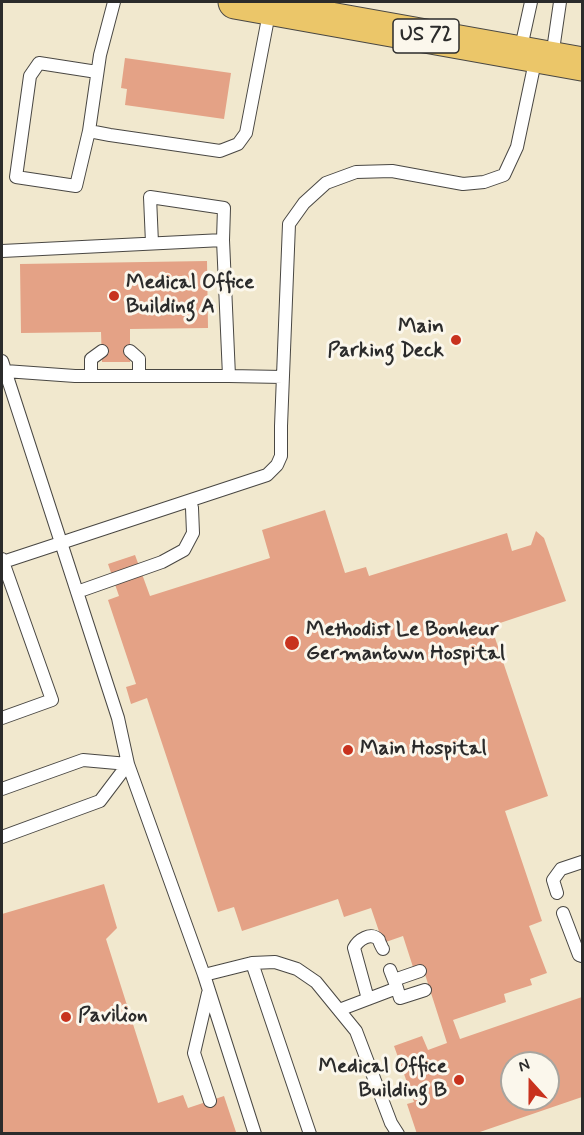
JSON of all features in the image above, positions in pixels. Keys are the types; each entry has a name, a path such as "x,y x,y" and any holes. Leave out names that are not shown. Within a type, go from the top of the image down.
{"main road":[{"name":"US 72","path":"257,4 548,57"}],"lane":[{"path":"97,72 39,63 30,76 16,177 76,186 89,130 97,72 114,2"},
{"path":"531,2 548,57"},
{"path":"2,718 52,700 5,583 2,561 267,475 278,465 281,456 289,224 304,203 326,183 356,172 392,171 463,184 484,182 504,175 518,147 548,57 560,2"},
{"path":"89,130 220,151 238,144 246,133 257,4"},
{"path":"152,243 150,197 224,208 223,240 229,376"},
{"path":"2,251 223,240"},
{"path":"91,376 91,359 102,351"},
{"path":"130,351 140,359 140,376"},
{"path":"255,1134 204,975 128,764 118,717 3,366 91,376 283,377"},
{"path":"77,592 162,562 184,550 193,532 190,501"},
{"path":"2,789 83,760 128,764"},
{"path":"2,837 100,801 128,764"},
{"path":"557,893 553,880 561,869 582,862"},
{"path":"563,913 579,955 582,956"},
{"path":"368,999 354,948 360,940 374,937 379,940 383,949"},
{"path":"204,975 252,963 275,962 297,969 316,982 356,1031 391,1123 398,1134"},
{"path":"252,963 310,1134"},
{"path":"339,1011 368,999 393,979 420,970"},
{"path":"393,979 400,998 425,990"},
{"path":"209,992 194,1053 210,1101"}],"building":[{"path":"125,58 231,73 224,119 125,105 127,89 121,88"},
{"name":"Medical Office Building A","path":"207,261 208,328 130,329 130,362 102,362 101,332 21,333 20,264"},
{"name":"Main Hospital","path":"325,510 345,573 366,567 369,576 507,533 512,551 531,545 536,531 544,538 566,601 491,626 548,796 505,811 542,921 529,926 547,973 530,979 532,985 504,994 506,1002 453,1020 460,1039 582,997 582,1097 560,1105 560,1051 500,1051 500,1111 541,1111 474,1134 417,1134 407,1104 414,1102 394,1046 422,1036 428,1050 447,1043 422,965 413,967 403,936 383,943 371,908 344,917 338,899 242,931 234,907 218,912 147,698 131,704 126,687 136,684 108,600 119,596 108,564 135,555 150,596 270,558 262,530"},
{"name":"Pavilion","path":"104,884 117,928 106,939 158,1103 183,1095 188,1108 224,1096 236,1132 232,1134 2,1134 2,914"}],"place":[{"name":"Medical Office Building A","path":"114,296"},
{"name":"Main Parking Deck","path":"456,340"},
{"name":"Methodist Le Bonheur Germantown Hospital","path":"292,643"},
{"name":"Main Hospital","path":"348,750"},
{"name":"Pavilion","path":"66,1017"},
{"name":"Medical Office Building B","path":"459,1080"}]}
